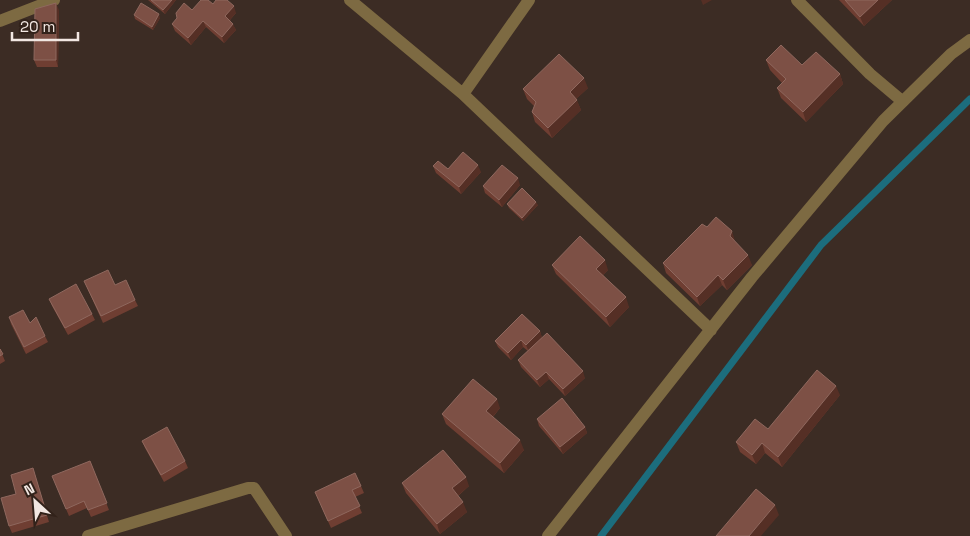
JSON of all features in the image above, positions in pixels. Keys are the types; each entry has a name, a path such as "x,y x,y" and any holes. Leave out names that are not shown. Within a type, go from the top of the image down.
{"street":[{"path":"0,21 54,0"},
{"path":"350,0 464,94 711,330"},
{"path":"464,94 529,0"},
{"path":"797,0 870,74 902,101"},
{"path":"548,536 711,330 882,121 951,54 970,40"},
{"path":"88,536 248,488 254,488 260,494 286,536"}],"building":[{"path":"151,0 172,0 163,10"},
{"path":"201,0 208,0 213,4 216,0 227,0 234,6 225,16 233,24 222,37 203,21 188,38 172,24 177,18 176,13 184,3 192,10"},
{"path":"845,0 878,0 860,17"},
{"path":"56,3 56,60 34,60 35,9"},
{"path":"141,3 159,14 152,27 134,15"},
{"path":"781,45 802,65 816,52 840,74 803,112 777,88 786,79 766,60"},
{"path":"559,54 584,78 570,92 577,100 548,128 532,112 536,102 523,89"},
{"path":"463,152 478,165 459,187 433,166 438,161 448,169"},
{"path":"502,165 518,178 499,200 483,186"},
{"path":"522,188 536,202 522,218 507,204"},
{"path":"716,217 732,231 730,236 748,255 723,280 718,275 697,297 663,263 702,224 707,227"},
{"path":"580,236 605,260 596,269 626,297 606,317 552,265"},
{"path":"108,270 115,285 126,280 135,300 101,316 84,281"},
{"path":"76,284 92,314 65,328 49,299"},
{"path":"23,310 30,323 36,317 45,336 24,347 9,317"},
{"path":"522,314 540,331 526,345 521,340 508,353 495,341"},
{"path":"547,333 583,371 563,389 546,372 537,380 518,360"},
{"path":"817,370 836,386 778,457 762,443 752,455 736,442 755,419 768,429"},
{"path":"473,379 497,399 486,411 520,440 500,463 442,414"},
{"path":"562,398 585,427 560,447 537,419"},
{"path":"167,427 185,461 161,475 142,441"},
{"path":"443,450 466,477 452,488 463,502 437,524 402,483"},
{"path":"90,461 107,503 88,510 84,501 66,509 52,476"},
{"path":"33,468 47,515 9,526 1,498 16,494 11,475"},
{"path":"355,473 361,486 352,490 360,506 328,521 315,492"},
{"path":"756,489 775,505 749,536 716,536"}],"waterway":[{"path":"601,536 821,245 970,99"}]}
